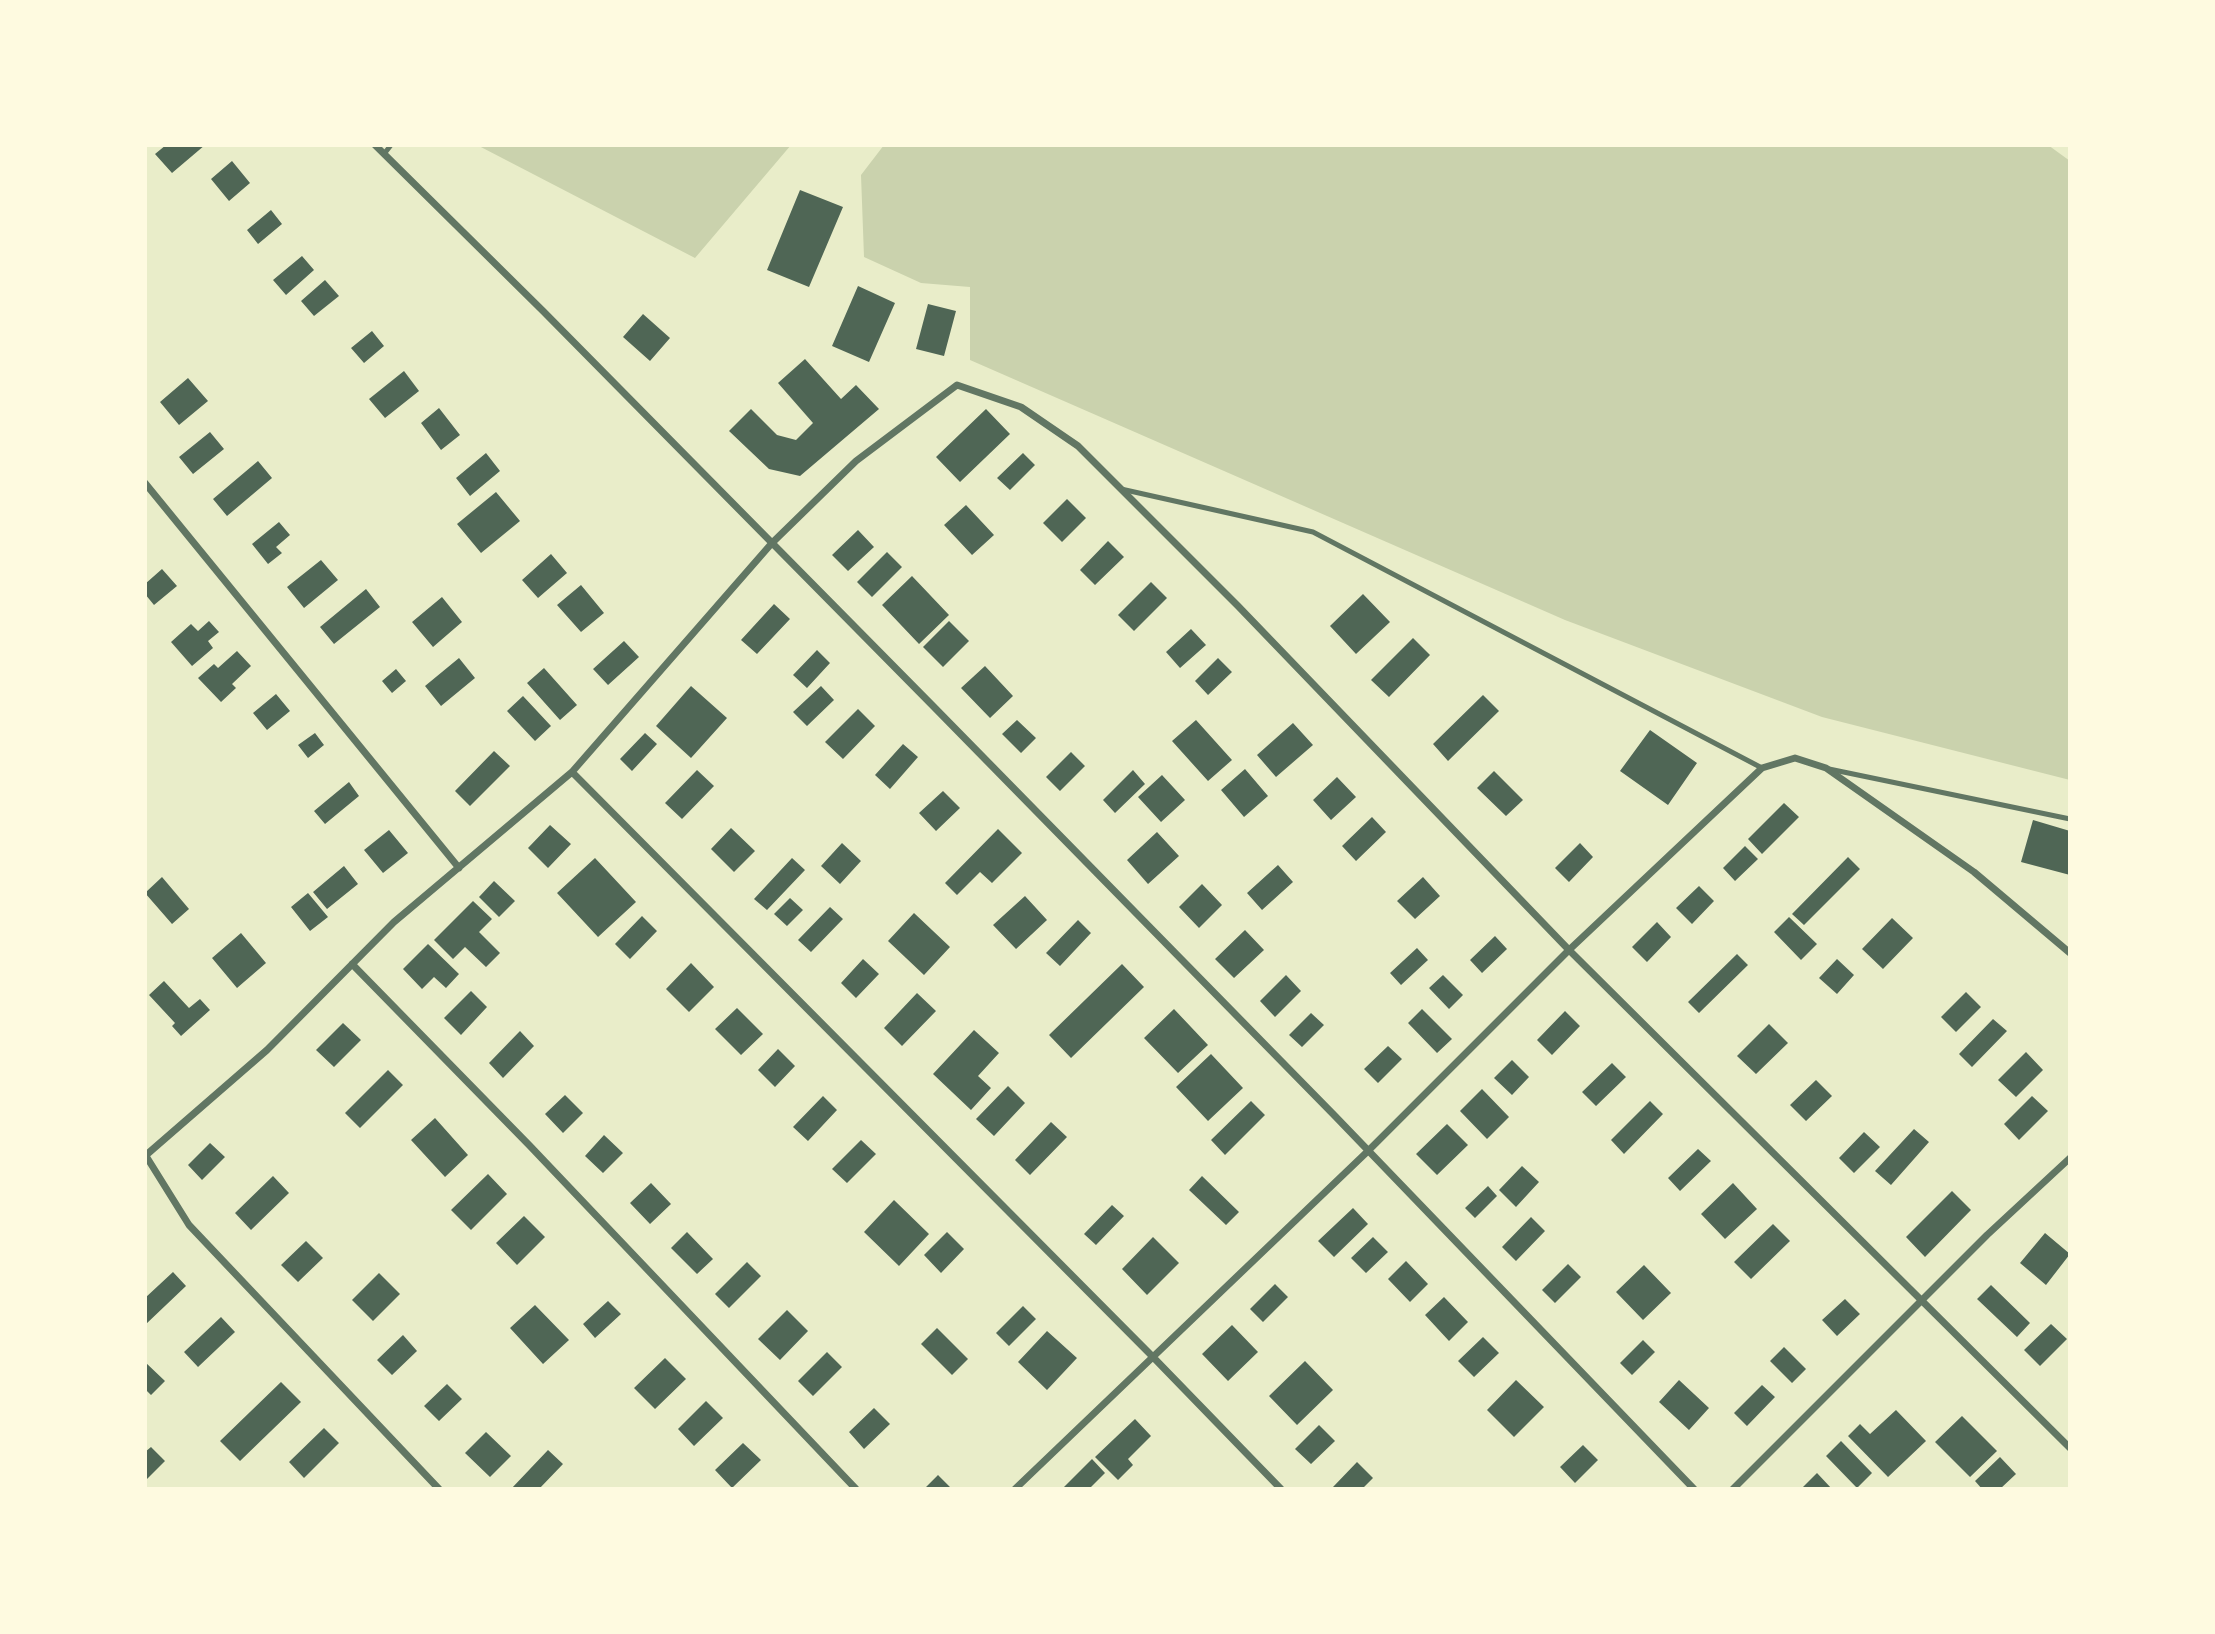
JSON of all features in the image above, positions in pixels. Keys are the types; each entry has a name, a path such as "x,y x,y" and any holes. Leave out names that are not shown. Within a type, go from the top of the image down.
{"street":[{"path":"375,145 772,543 1368,1151 1694,1489"},
{"path":"439,1489 189,1225 146,1156 267,1050 394,922 572,772 772,543 856,461 957,385 1021,407 1078,446 1238,606 1569,950 2070,1448"},
{"path":"145,483 459,868"},
{"path":"1015,1489 1368,1151 1569,950 1762,768 1794,758 1826,768 1974,872 2070,953"},
{"path":"572,772 1281,1489"},
{"path":"352,964 530,1146 856,1489"},
{"path":"1733,1489 1987,1235 2070,1158"}],"lane":[{"path":"384,154 391,145"},
{"path":"1121,489 1313,532 1762,768"},
{"path":"1826,768 2070,820"}],"green space":[{"path":"477,145 791,145 695,258"},
{"path":"884,145 2048,145 2070,161 2070,780 1822,717 1565,620 970,360 970,287 921,283 864,257 861,175"}],"building":[{"path":"166,145 205,145 172,173 155,154"},
{"path":"232,161 250,183 229,201 211,179"},
{"path":"800,190 843,207 809,287 767,270"},
{"path":"271,210 282,224 258,244 247,230"},
{"path":"302,256 314,270 286,295 273,280"},
{"path":"325,280 339,296 314,316 301,301"},
{"path":"858,286 895,303 869,362 832,346"},
{"path":"928,304 956,311 944,356 916,349"},
{"path":"643,314 670,338 650,361 623,337"},
{"path":"372,331 384,346 364,363 351,348"},
{"path":"805,359 841,399 856,385 879,409 800,476 769,469 729,431 751,409 777,435 796,440 813,423 778,383"},
{"path":"404,371 419,391 385,418 369,399"},
{"path":"188,378 208,401 179,425 160,402"},
{"path":"439,408 460,435 441,450 421,423"},
{"path":"986,409 1010,434 960,482 936,457"},
{"path":"210,432 224,449 193,474 179,457"},
{"path":"486,453 500,471 470,496 456,478"},
{"path":"1023,453 1035,465 1010,490 997,478"},
{"path":"258,461 272,478 227,516 213,499"},
{"path":"496,492 520,521 481,553 457,524"},
{"path":"1067,499 1086,518 1062,542 1043,523"},
{"path":"966,505 994,535 972,555 944,525"},
{"path":"279,522 290,535 276,547 282,553 268,564 252,544"},
{"path":"858,530 874,547 848,571 832,555"},
{"path":"1108,541 1124,557 1095,585 1080,570"},
{"path":"887,552 902,567 872,597 857,582"},
{"path":"551,554 567,573 538,598 522,580"},
{"path":"321,560 338,580 304,608 287,587"},
{"path":"162,569 177,586 154,605 145,594 145,584"},
{"path":"912,576 949,615 919,644 882,605"},
{"path":"1151,582 1167,598 1134,631 1118,615"},
{"path":"581,585 604,613 581,632 557,605"},
{"path":"366,589 380,607 334,644 320,627"},
{"path":"1363,594 1390,622 1356,654 1330,626"},
{"path":"442,597 462,622 433,647 412,622"},
{"path":"774,604 790,619 757,654 741,640"},
{"path":"209,621 219,632 208,641 213,648 192,666 171,642 191,624 198,631"},
{"path":"949,621 969,641 943,667 923,647"},
{"path":"1191,629 1206,645 1180,668 1166,652"},
{"path":"1413,638 1430,655 1389,697 1371,680"},
{"path":"624,641 639,657 608,685 593,669"},
{"path":"817,650 830,663 807,688 793,675"},
{"path":"237,651 251,666 232,684 236,688 221,702 198,678 214,664 218,668"},
{"path":"459,658 475,678 441,706 425,686"},
{"path":"1218,658 1232,672 1208,695 1195,681"},
{"path":"985,666 1013,696 990,718 961,688"},
{"path":"544,668 577,705 560,720 527,683"},
{"path":"396,669 406,681 392,693 382,681"},
{"path":"691,686 727,718 691,758 656,726"},
{"path":"821,686 834,700 807,726 793,712"},
{"path":"276,694 290,711 267,730 253,713"},
{"path":"1483,695 1499,711 1448,761 1433,744"},
{"path":"523,696 551,726 535,741 507,711"},
{"path":"858,709 875,726 843,759 825,742"},
{"path":"1017,720 1036,738 1021,753 1002,734"},
{"path":"1196,720 1232,760 1208,781 1172,741"},
{"path":"1293,723 1313,745 1276,777 1257,755"},
{"path":"1650,730 1697,763 1668,805 1620,771"},
{"path":"315,733 324,745 308,758 298,745"},
{"path":"645,733 657,744 632,771 620,759"},
{"path":"903,744 918,757 890,789 875,775"},
{"path":"494,751 510,766 470,806 455,791"},
{"path":"1071,752 1085,766 1060,791 1046,777"},
{"path":"1245,769 1268,796 1244,817 1221,790"},
{"path":"697,770 714,786 682,819 665,803"},
{"path":"1133,770 1145,784 1115,813 1103,800"},
{"path":"1494,771 1523,800 1506,816 1477,788"},
{"path":"1162,775 1185,800 1161,822 1138,797"},
{"path":"1337,777 1356,797 1331,820 1313,800"},
{"path":"349,782 359,796 325,824 314,811"},
{"path":"943,791 960,808 936,831 919,813"},
{"path":"1784,803 1799,817 1762,854 1748,839"},
{"path":"1372,817 1386,832 1356,861 1342,846"},
{"path":"2033,820 2070,831 2070,875 2021,862"},
{"path":"550,825 571,844 548,868 528,848"},
{"path":"731,828 755,851 734,872 711,849"},
{"path":"998,829 1022,853 992,883 980,872 957,895 945,883"},
{"path":"389,830 408,853 383,873 364,850"},
{"path":"1157,832 1179,856 1148,884 1127,860"},
{"path":"842,843 861,861 840,884 821,866"},
{"path":"1580,843 1593,857 1569,882 1555,868"},
{"path":"1745,846 1758,859 1735,881 1723,868"},
{"path":"1848,857 1860,869 1804,925 1792,914"},
{"path":"595,858 636,902 598,937 557,893"},
{"path":"792,858 805,870 767,910 754,899"},
{"path":"1278,865 1293,882 1262,910 1247,893"},
{"path":"344,866 358,884 327,909 313,892"},
{"path":"162,877 189,909 172,924 145,893"},
{"path":"1423,877 1440,896 1415,919 1397,901"},
{"path":"494,881 515,901 499,917 479,897"},
{"path":"1202,884 1222,905 1199,928 1179,907"},
{"path":"1699,886 1714,901 1692,924 1676,908"},
{"path":"308,893 328,917 310,931 291,907"},
{"path":"1025,896 1047,920 1016,949 993,925"},
{"path":"790,898 803,910 787,926 774,914"},
{"path":"473,901 492,919 479,932 500,953 486,967 465,947 453,959 434,940"},
{"path":"830,907 843,919 811,952 798,940"},
{"path":"914,913 950,947 924,975 888,941"},
{"path":"642,916 657,931 630,959 615,944"},
{"path":"1789,917 1817,944 1801,960 1774,932"},
{"path":"1892,918 1913,938 1883,969 1862,949"},
{"path":"1078,920 1091,933 1060,966 1046,953"},
{"path":"1657,922 1671,937 1647,962 1632,947"},
{"path":"1245,930 1264,950 1234,978 1215,959"},
{"path":"241,933 266,963 237,988 212,958"},
{"path":"1495,936 1507,949 1482,973 1470,960"},
{"path":"428,944 459,974 446,988 434,977 422,989 403,969"},
{"path":"1417,948 1428,960 1401,985 1390,973"},
{"path":"1737,954 1748,965 1699,1013 1688,1002"},
{"path":"863,959 879,974 856,998 841,983"},
{"path":"1837,959 1854,975 1837,994 1819,978"},
{"path":"691,963 714,987 689,1012 666,989"},
{"path":"1122,964 1144,987 1071,1058 1049,1035"},
{"path":"1286,975 1301,991 1275,1017 1260,1001"},
{"path":"1443,975 1463,995 1449,1009 1429,988"},
{"path":"164,981 189,1008 200,999 210,1010 181,1036 172,1026 175,1023 149,995"},
{"path":"471,991 487,1007 461,1035 444,1018"},
{"path":"1966,992 1981,1007 1956,1032 1941,1017"},
{"path":"917,993 936,1011 902,1046 884,1028"},
{"path":"737,1008 763,1034 741,1055 715,1029"},
{"path":"1174,1009 1208,1045 1178,1073 1144,1038"},
{"path":"1422,1009 1452,1039 1437,1053 1408,1023"},
{"path":"1565,1011 1580,1026 1552,1055 1537,1040"},
{"path":"1311,1013 1324,1025 1302,1047 1289,1035"},
{"path":"1993,1019 2007,1031 1972,1067 1959,1054"},
{"path":"343,1023 361,1040 334,1067 316,1050"},
{"path":"1769,1024 1788,1043 1756,1074 1737,1056"},
{"path":"974,1030 999,1053 978,1076 991,1088 971,1110 933,1074"},
{"path":"520,1031 534,1046 503,1078 489,1063"},
{"path":"1388,1046 1402,1059 1378,1083 1364,1069"},
{"path":"778,1049 795,1066 775,1087 758,1070"},
{"path":"2026,1052 2043,1070 2016,1097 1998,1080"},
{"path":"1211,1054 1243,1088 1208,1121 1176,1087"},
{"path":"1512,1060 1529,1077 1512,1095 1494,1078"},
{"path":"1612,1063 1626,1077 1596,1106 1582,1092"},
{"path":"388,1070 403,1085 360,1128 345,1113"},
{"path":"1816,1080 1832,1096 1806,1121 1790,1105"},
{"path":"1008,1086 1025,1103 994,1136 976,1119"},
{"path":"1482,1089 1509,1117 1487,1139 1460,1111"},
{"path":"565,1095 583,1113 563,1133 545,1114"},
{"path":"823,1096 837,1110 808,1141 793,1127"},
{"path":"2032,1096 2048,1111 2019,1140 2004,1124"},
{"path":"1251,1101 1265,1115 1225,1155 1211,1140"},
{"path":"1650,1101 1663,1114 1624,1154 1611,1140"},
{"path":"435,1118 468,1155 445,1177 411,1140"},
{"path":"1051,1122 1067,1137 1030,1175 1015,1160"},
{"path":"1447,1124 1468,1145 1437,1175 1416,1154"},
{"path":"1914,1129 1929,1142 1891,1185 1875,1171"},
{"path":"1864,1132 1880,1147 1854,1173 1839,1158"},
{"path":"604,1135 623,1153 603,1173 585,1156"},
{"path":"861,1140 876,1154 847,1183 832,1169"},
{"path":"210,1143 225,1157 202,1180 188,1165"},
{"path":"1698,1149 1711,1161 1680,1191 1668,1178"},
{"path":"1522,1166 1539,1182 1516,1207 1499,1190"},
{"path":"488,1174 507,1194 471,1230 451,1210"},
{"path":"273,1176 289,1193 251,1230 235,1213"},
{"path":"1202,1176 1239,1212 1226,1225 1189,1190"},
{"path":"651,1183 671,1204 650,1224 630,1203"},
{"path":"1733,1183 1757,1209 1725,1239 1701,1214"},
{"path":"1488,1186 1497,1196 1475,1218 1465,1208"},
{"path":"1952,1191 1971,1210 1925,1257 1906,1237"},
{"path":"894,1200 929,1234 899,1266 864,1232"},
{"path":"1112,1205 1124,1216 1096,1245 1084,1234"},
{"path":"1353,1208 1368,1224 1334,1257 1318,1241"},
{"path":"524,1216 545,1237 517,1265 496,1243"},
{"path":"1531,1217 1545,1231 1516,1261 1502,1247"},
{"path":"1773,1224 1790,1241 1751,1279 1734,1262"},
{"path":"687,1232 713,1259 697,1274 671,1248"},
{"path":"947,1232 964,1249 941,1273 924,1255"},
{"path":"2045,1233 2070,1254 2046,1285 2020,1263"},
{"path":"1153,1237 1179,1263 1147,1295 1122,1269"},
{"path":"1373,1237 1388,1252 1366,1273 1351,1258"},
{"path":"306,1241 323,1258 298,1282 281,1265"},
{"path":"1406,1261 1428,1284 1410,1302 1388,1279"},
{"path":"747,1262 761,1276 729,1308 715,1294"},
{"path":"1568,1264 1581,1277 1555,1303 1542,1290"},
{"path":"1644,1265 1671,1293 1643,1320 1616,1292"},
{"path":"173,1272 186,1286 145,1325 145,1298"},
{"path":"379,1273 400,1294 373,1321 352,1300"},
{"path":"1275,1284 1288,1297 1263,1322 1250,1309"},
{"path":"1991,1285 2030,1323 2017,1337 1977,1299"},
{"path":"1444,1297 1468,1322 1449,1341 1425,1315"},
{"path":"1845,1299 1860,1314 1837,1336 1822,1320"},
{"path":"608,1301 621,1314 595,1338 583,1324"},
{"path":"535,1305 569,1340 543,1364 510,1328"},
{"path":"1023,1306 1036,1319 1009,1346 996,1333"},
{"path":"787,1310 808,1331 780,1360 758,1339"},
{"path":"221,1317 235,1332 198,1367 184,1352"},
{"path":"2051,1324 2067,1339 2040,1366 2024,1350"},
{"path":"1232,1325 1258,1352 1228,1381 1202,1354"},
{"path":"937,1328 968,1359 952,1375 921,1344"},
{"path":"1047,1331 1077,1358 1047,1390 1018,1362"},
{"path":"403,1335 417,1351 392,1375 377,1360"},
{"path":"1483,1337 1499,1353 1474,1377 1458,1361"},
{"path":"1643,1340 1655,1352 1632,1375 1620,1363"},
{"path":"1784,1347 1806,1369 1792,1383 1770,1361"},
{"path":"827,1352 842,1367 813,1396 798,1381"},
{"path":"665,1358 686,1379 655,1409 634,1388"},
{"path":"1305,1361 1333,1390 1297,1425 1269,1396"},
{"path":"145,1362 165,1381 151,1395 145,1389"},
{"path":"1516,1380 1544,1407 1514,1437 1487,1410"},
{"path":"1679,1380 1709,1408 1689,1430 1659,1402"},
{"path":"281,1382 301,1402 240,1461 220,1441"},
{"path":"447,1384 462,1399 439,1421 424,1406"},
{"path":"1762,1385 1775,1397 1747,1426 1734,1413"},
{"path":"706,1401 723,1418 694,1446 678,1429"},
{"path":"874,1408 890,1424 864,1449 849,1432"},
{"path":"1896,1410 1926,1441 1888,1477 1848,1436 1860,1424 1870,1434"},
{"path":"1962,1416 1997,1451 1970,1477 1935,1442"},
{"path":"1135,1419 1151,1436 1128,1459 1133,1465 1118,1480 1095,1457"},
{"path":"1319,1425 1335,1441 1311,1464 1295,1449"},
{"path":"324,1428 339,1443 304,1478 289,1462"},
{"path":"486,1432 511,1456 490,1477 465,1453"},
{"path":"1841,1441 1872,1473 1857,1488 1826,1456"},
{"path":"743,1443 761,1460 732,1488 715,1470"},
{"path":"1583,1445 1598,1460 1575,1483 1560,1467"},
{"path":"151,1447 165,1461 145,1481 145,1452"},
{"path":"548,1450 563,1464 539,1489 511,1489"},
{"path":"2000,1457 2016,1474 2000,1489 1982,1489 1975,1481"},
{"path":"1092,1459 1105,1473 1089,1489 1062,1489"},
{"path":"1357,1462 1373,1478 1362,1489 1334,1489 1333,1487"},
{"path":"1817,1473 1832,1489 1801,1489"},
{"path":"938,1475 952,1489 924,1489"}]}
